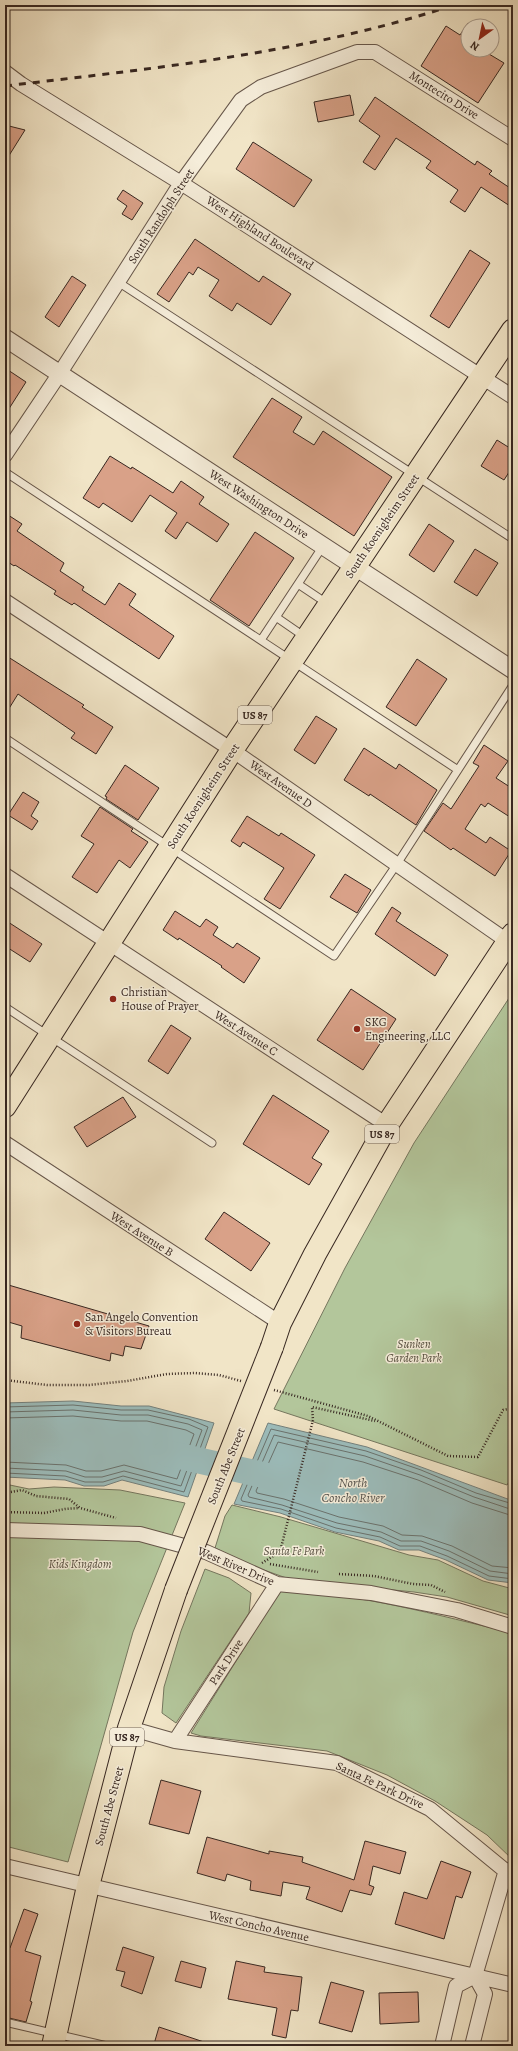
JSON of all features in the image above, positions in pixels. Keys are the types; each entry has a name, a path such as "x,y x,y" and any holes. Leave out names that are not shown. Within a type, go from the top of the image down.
{"main road":[{"name":"South Koenigheim Street","path":"5,1106 232,750 513,330"},
{"name":"South Abe Street","path":"55,2040 88,1886 129,1728 176,1590 272,1347 280,1323 315,1254 387,1125 511,940"}],"street":[{"name":"South Randolph Street","path":"5,455 60,373 181,183 241,100 261,86 357,52 375,52"},
{"name":"Montecito Drive","path":"375,52 513,139"},
{"name":"West Highland Boulevard","path":"5,72 21,84 181,183 513,397"},
{"name":"West Washington Drive","path":"5,338 513,670"},
{"name":"West Avenue D","path":"5,601 232,750 397,864 511,940"},
{"name":"West Avenue C","path":"5,875 387,1125"},
{"name":"West Avenue B","path":"5,1143 189,1265 280,1323"},
{"name":"West River Drive","path":"5,1530 140,1534 206,1552 277,1584 371,1593 457,1610 513,1627"},
{"name":"Park Drive","path":"175,1740 277,1584"},
{"name":"Santa Fe Park Drive","path":"129,1728 175,1740 337,1763 430,1809 509,1874"},
{"name":"West Concho Avenue","path":"5,1866 513,1984"},
{"path":"442,2046 456,1986 475,1976 509,1874"},
{"path":"472,2046 485,1994 475,1976"}],"lane":[{"path":"118,282 513,539"},
{"path":"5,472 458,770"},
{"path":"261,640 323,546"},
{"path":"298,584 329,605"},
{"path":"276,618 307,638"},
{"path":"5,738 334,956 397,864 513,685"},
{"path":"5,1007 212,1143"},
{"path":"5,2022 55,2040 107,2046"}],"path":[{"path":"5,1380 47,1385 89,1385 127,1381 168,1374 195,1373 219,1375 248,1383"},
{"path":"270,1388 368,1416 448,1456 478,1457 503,1410 513,1408"},
{"path":"256,1561 263,1563 280,1552 313,1420 312,1407 379,1422"},
{"path":"5,1493 22,1490 36,1496 69,1499 80,1508"},
{"path":"5,1512 44,1514 65,1509 80,1508 119,1519"}],"green space":[{"name":"Sunken Garden Park","path":"513,992 513,1475 507,1485 274,1409 345,1268 414,1143"},
{"name":"Kids Kingdom","path":"5,1484 29,1489 54,1487 120,1490 185,1503 133,1632 68,1862 5,1846"},
{"name":"Santa Fe Park","path":"232,1505 281,1517 409,1555 438,1560 483,1581 513,1589 513,1616 447,1597 414,1592 292,1580 247,1564 215,1548 225,1516"},
{"name":"Santa Fe Park","path":"205,1569 229,1578 251,1593 249,1613 176,1723 162,1713 164,1687 181,1631"},
{"path":"280,1591 369,1600 427,1612 513,1633 513,1860 487,1835 435,1801 387,1775 327,1751 201,1736 191,1733"}],"water":[{"path":"73,1401 121,1406 149,1406 214,1423 188,1497 122,1480 104,1486 84,1486 65,1480 5,1477 5,1403"},
{"name":"North Concho River","path":"268,1423 367,1447 513,1501 513,1583 488,1580 446,1560 419,1550 399,1550 379,1541 335,1532 280,1513 234,1504"}],"building":[{"path":"446,26 460,35 460,58 496,58 504,63 478,103 421,66"},
{"path":"350,95 354,115 318,122 314,102"},
{"path":"375,97 475,165 477,161 492,171 489,174 513,190 513,208 481,187 465,212 450,202 458,190 426,168 431,161 396,138 375,170 363,162 380,136 359,121"},
{"path":"5,125 25,130 5,162"},
{"path":"253,142 312,180 294,207 236,169"},
{"path":"123,190 143,203 132,220 122,214 127,206 117,199"},
{"path":"195,239 259,282 263,276 291,294 271,325 237,303 232,311 209,296 219,280 198,267 193,275 189,272 169,302 157,294"},
{"path":"470,250 490,263 449,328 430,316"},
{"path":"72,276 86,285 59,327 45,317"},
{"path":"5,368 26,382 5,415"},
{"path":"272,398 302,417 293,432 314,445 323,431 392,477 354,536 233,457"},
{"path":"497,440 513,450 513,466 504,480 481,466"},
{"path":"110,456 131,469 132,467 173,493 181,481 204,497 199,504 229,524 217,542 187,522 176,539 165,531 177,513 150,495 132,522 103,503 99,508 83,498"},
{"path":"5,513 22,524 17,531 64,563 60,571 84,587 82,590 105,605 119,583 136,594 129,605 174,636 159,659 74,603 72,605 54,594 56,591 5,560"},
{"path":"429,524 454,541 434,572 409,555"},
{"path":"255,532 294,558 249,626 210,600"},
{"path":"475,549 498,563 477,596 454,582"},
{"path":"5,655 84,705 82,707 113,727 96,754 71,738 75,733 18,694 5,715"},
{"path":"417,659 447,679 416,726 386,707"},
{"path":"316,716 337,729 315,764 294,750"},
{"path":"484,745 508,761 496,778 513,789 513,819 488,803 485,807 481,804 465,829 486,843 490,837 511,851 495,876 453,848 451,850 424,831 443,803 451,809 479,766 473,763"},
{"path":"364,748 396,769 399,764 437,790 416,825 370,794 369,796 344,780"},
{"path":"125,765 159,788 138,820 106,799 107,797 105,796"},
{"path":"23,792 39,802 31,816 38,821 32,830 8,815"},
{"path":"100,807 133,829 131,831 148,842 130,868 119,860 97,893 72,877 94,844 81,836"},
{"path":"247,816 279,836 281,833 315,855 280,909 264,899 284,868 243,842 240,847 231,841"},
{"path":"345,874 371,890 357,913 330,897"},
{"path":"392,907 401,913 396,921 448,955 435,976 375,934"},
{"path":"175,911 200,927 206,919 218,927 213,935 233,948 237,943 260,958 244,983 221,967 222,966 179,938 178,940 163,930"},
{"path":"5,920 42,944 30,962 5,946"},
{"name":"SKG Engineering, LLC","path":"351,989 396,1019 363,1070 317,1040"},
{"path":"171,1025 191,1038 168,1074 148,1061"},
{"path":"273,1095 329,1131 312,1158 322,1164 309,1185 243,1144"},
{"path":"123,1097 136,1117 87,1147 74,1127"},
{"path":"224,1212 270,1243 251,1271 205,1239"},
{"name":"San Angelo Convention & Visitors Bureau","path":"5,1284 149,1326 141,1349 125,1346 123,1356 111,1353 110,1361 21,1338 22,1326 5,1321"},
{"path":"161,1780 201,1791 189,1834 149,1824"},
{"path":"207,1837 269,1854 269,1851 303,1857 302,1862 354,1880 365,1841 406,1852 400,1874 373,1866 369,1885 374,1887 371,1895 350,1890 342,1912 306,1899 310,1887 283,1882 281,1896 250,1890 251,1881 227,1874 225,1881 197,1873"},
{"path":"441,1861 471,1872 462,1898 456,1896 444,1939 395,1924 404,1892 427,1899"},
{"path":"24,1909 38,1914 25,1951 41,1956 30,2001 32,2002 26,2022 5,2017 5,1955 7,1947 10,1948"},
{"path":"123,1947 154,1957 142,1994 121,1986 125,1972 116,1970"},
{"path":"181,1961 206,1968 201,1988 175,1981"},
{"path":"236,1961 265,1967 264,1972 302,1977 298,2011 291,2010 286,2038 272,2035 277,2008 228,1999"},
{"path":"331,1982 364,1991 352,2032 319,2023"},
{"path":"418,1992 419,2022 380,2024 379,1993"},
{"path":"159,2027 210,2044 210,2046 161,2046 154,2044"}],"waterway":[{"name":"North Concho River","path":"166,1453 281,1479"}],"railway":[{"path":"5,86 175,65 288,47 399,22 454,5"}],"place":[{"name":"Christian House of Prayer","path":"113,999"},
{"name":"SKG Engineering, LLC","path":"357,1029"},
{"name":"San Angelo Convention & Visitors Bureau","path":"77,1324"}]}
